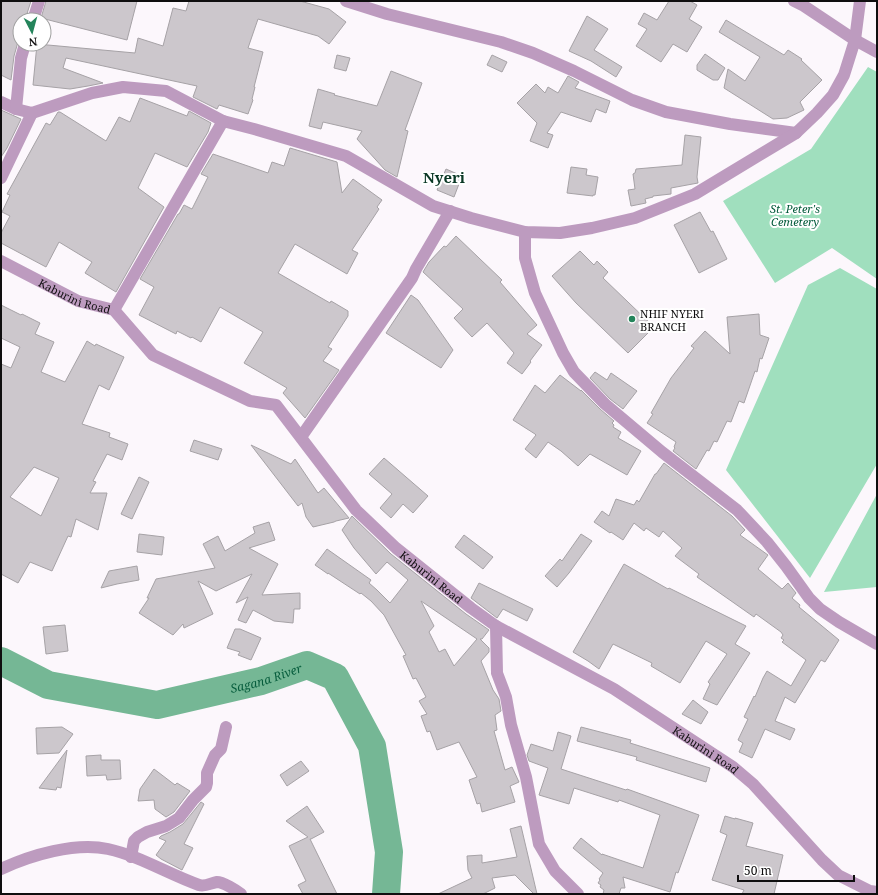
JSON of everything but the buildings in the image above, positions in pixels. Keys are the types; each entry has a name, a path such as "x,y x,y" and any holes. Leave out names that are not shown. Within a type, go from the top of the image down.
{"street":[{"path":"36,12 39,1"},
{"path":"346,1 387,14 501,42 533,53 574,71 632,100 666,112 730,124 796,133"},
{"path":"794,1 855,40 877,52"},
{"path":"1,102 16,109 32,113 92,93 123,88 166,91 223,121 346,156 433,206 471,218 525,232 560,233 592,228 635,218 695,194 796,133 833,95 844,75 855,40 860,1"},
{"path":"16,109 20,58 22,52"},
{"path":"1,178 32,113"},
{"path":"114,310 223,121"},
{"path":"300,437 412,278 450,211"},
{"path":"525,232 525,258 535,293 563,353 574,372 605,404 662,452 737,510 767,542 809,598 820,609 838,622 877,644"},
{"name":"Kaburini Road","path":"1,261 78,301 114,310 153,355 250,401 276,406 356,510 396,548 496,626 614,690 733,767 753,784 822,860 838,875 875,889"},
{"path":"496,626 497,673 506,697 510,724 526,777 539,844 555,871 578,894"},
{"path":"131,857 134,841 138,837 147,832 166,826 179,818 206,787 208,783 207,773 215,755 221,748 226,727"},
{"path":"1,868 65,848 88,847 108,849 201,886 218,882 241,894"}],"green space":[{"name":"St. Peter's Cemetery","path":"868,67 877,72 877,279 832,248 775,283 723,201 811,149"},
{"path":"840,268 877,289 877,464 810,578 726,470 808,285"},
{"path":"877,494 877,587 824,592"}],"waterway":[{"name":"Sagana River","path":"1,661 48,685 157,705 261,681 307,665 335,677 372,746 389,852 386,894"}],"place":[{"name":"NHIF NYERI BRANCH","path":"632,319"}],"district":[{"name":"Nyeri","path":"444,177"}]}
